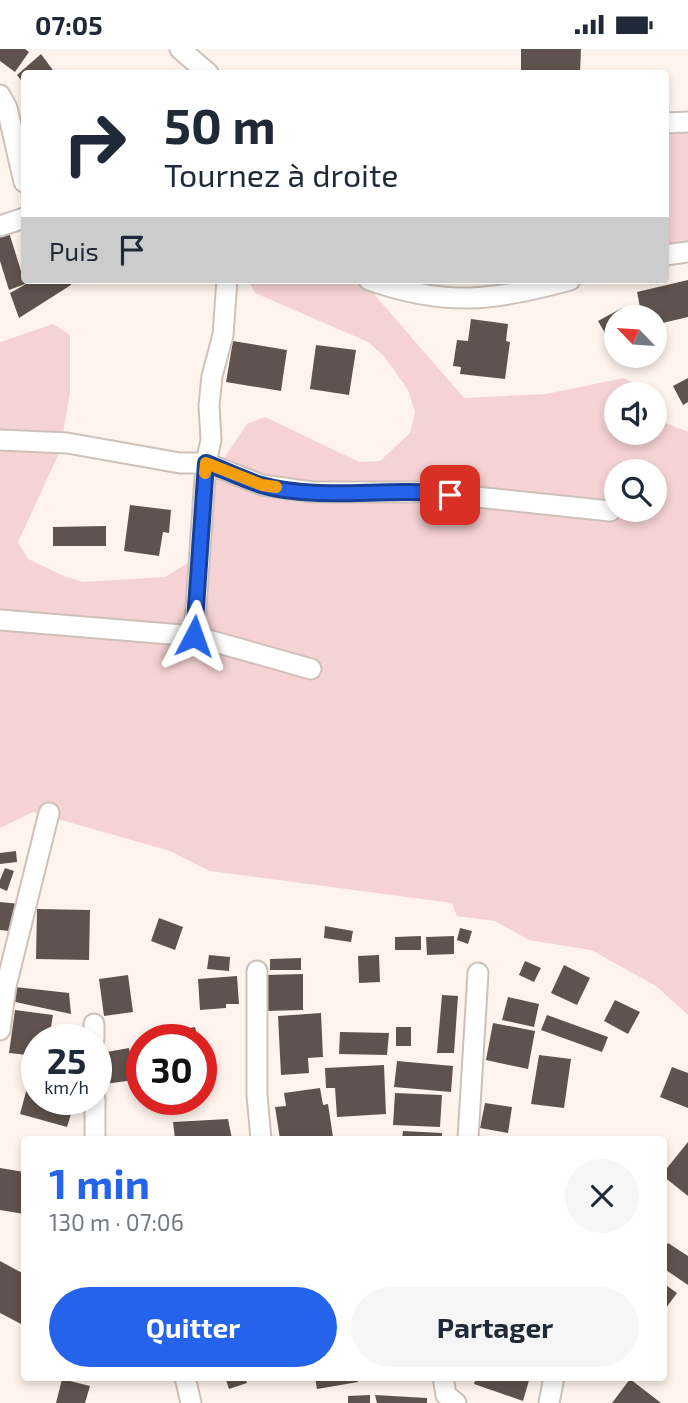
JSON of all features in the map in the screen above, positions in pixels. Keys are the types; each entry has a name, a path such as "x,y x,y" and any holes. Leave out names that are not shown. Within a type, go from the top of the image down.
{"street":[{"path":"180,49 204,70"},
{"path":"0,95 7,108 21,169"},
{"path":"669,123 688,122"},
{"path":"0,226 21,220"},
{"path":"669,254 688,252"},
{"path":"194,636 206,463 211,440 209,405 212,376 223,335 227,284"},
{"path":"382,284 416,295 449,299 519,294 555,284"},
{"path":"0,440 67,443 180,463 206,463 262,485 312,492 430,492 604,510"},
{"path":"0,620 194,636 311,669"},
{"path":"0,1030 6,986 49,813"},
{"path":"257,971 257,1095 261,1136"},
{"path":"468,1136 478,974"},
{"path":"95,1115 95,1136"},
{"path":"186,1381 191,1403"},
{"path":"444,1381 446,1395 456,1403"},
{"path":"549,1403 553,1381"}],"shaded area":[{"path":"688,128 688,251 680,246 669,245 669,130"},
{"path":"250,284 367,286 464,398 546,394 604,382 604,445 667,445 667,423 688,432 688,1015 656,986 591,950 529,940 495,921 457,916 452,903 210,871 170,851 33,812 0,828 0,342 53,324 70,335 70,393 60,451 18,542 28,559 83,582 165,577 185,565 198,549 214,473 247,424 265,417 359,462 380,461 410,433 415,412 408,390 384,356 368,342 255,293"},
{"path":"624,378 631,382 604,382"}],"building":[{"path":"0,49 25,49 29,52 15,72 0,61"},
{"path":"521,49 581,49 580,70 521,70"},
{"path":"41,54 53,70 23,70"},
{"path":"8,229 21,271 21,284 25,284 9,290 0,261 0,231"},
{"path":"688,280 688,317 667,322 667,305 640,305 637,292"},
{"path":"26,284 71,285 19,318 10,293"},
{"path":"604,318 604,331 598,321"},
{"path":"471,319 508,324 506,341 510,342 505,379 460,374 461,367 453,366 457,340 468,341"},
{"path":"233,341 287,350 281,391 226,382"},
{"path":"316,345 356,350 349,395 310,389"},
{"path":"688,378 688,402 683,405 673,386"},
{"path":"130,505 171,510 169,533 163,532 159,556 124,551"},
{"path":"106,526 106,546 53,546 53,527"},
{"path":"16,851 17,862 0,864 0,853"},
{"path":"5,868 14,871 7,891 0,888"},
{"path":"0,902 20,904 18,932 0,930"},
{"path":"37,909 90,910 89,960 36,959"},
{"path":"159,918 183,927 175,950 151,941"},
{"path":"325,926 353,931 351,942 324,938"},
{"path":"460,928 472,931 468,944 457,940"},
{"path":"421,936 421,950 395,950 395,937"},
{"path":"454,936 454,954 427,955 426,937"},
{"path":"209,955 230,957 229,971 207,969"},
{"path":"379,955 380,982 359,983 358,956"},
{"path":"301,958 301,970 270,970 270,959"},
{"path":"525,961 541,968 534,982 519,975"},
{"path":"564,965 590,978 577,1005 551,993"},
{"path":"303,974 303,1010 265,1011 265,975"},
{"path":"128,975 133,1012 104,1016 99,979"},
{"path":"237,976 239,1004 200,1010 198,979"},
{"path":"6,986 69,993 71,1014 6,1000"},
{"path":"442,995 458,996 454,1053 437,1053"},
{"path":"508,997 539,1004 534,1027 502,1020"},
{"path":"615,1000 640,1012 628,1034 604,1021"},
{"path":"15,1010 53,1015 52,1024 21,1024 21,1054 9,1053"},
{"path":"321,1013 323,1057 308,1058 309,1073 281,1075 278,1016"},
{"path":"547,1015 608,1037 602,1052 541,1030"},
{"path":"493,1023 535,1031 528,1069 486,1060"},
{"path":"396,1027 411,1027 411,1046 396,1046"},
{"path":"340,1032 389,1033 387,1055 339,1054"},
{"path":"126,1049 126,1081 112,1083 112,1051"},
{"path":"539,1055 571,1059 564,1108 531,1104"},
{"path":"397,1061 453,1066 451,1092 394,1087"},
{"path":"384,1065 386,1114 337,1117 335,1088 326,1088 325,1068"},
{"path":"672,1067 688,1073 688,1108 660,1097"},
{"path":"320,1088 323,1105 328,1104 333,1136 280,1136 275,1107 286,1106 284,1093"},
{"path":"395,1093 442,1095 440,1127 393,1125"},
{"path":"485,1103 512,1107 508,1133 480,1128"},
{"path":"24,1115 71,1115 67,1127"},
{"path":"228,1119 231,1136 175,1136 173,1122"},
{"path":"403,1131 442,1133 442,1136 402,1136"},
{"path":"688,1142 688,1196 667,1179 667,1168"},
{"path":"0,1168 21,1172 21,1214 0,1210"},
{"path":"667,1244 688,1256 688,1285 667,1271"},
{"path":"0,1261 21,1272 21,1324 0,1313"},
{"path":"667,1286 677,1293 667,1307"},
{"path":"62,1381 90,1386 85,1403 56,1403"},
{"path":"226,1381 246,1381 247,1383 229,1389"},
{"path":"316,1381 358,1382 317,1389"},
{"path":"475,1381 529,1381 523,1401 474,1384"},
{"path":"628,1381 633,1381 661,1403 612,1403"},
{"path":"370,1395 370,1403 348,1403 348,1396"},
{"path":"375,1395 427,1398 427,1403 377,1403"}],"slow traffic":[{"path":"205,473 206,463 262,485 276,487"}],"route":[{"path":"194,636 206,463 262,485 312,492 430,492 450,495"}]}
